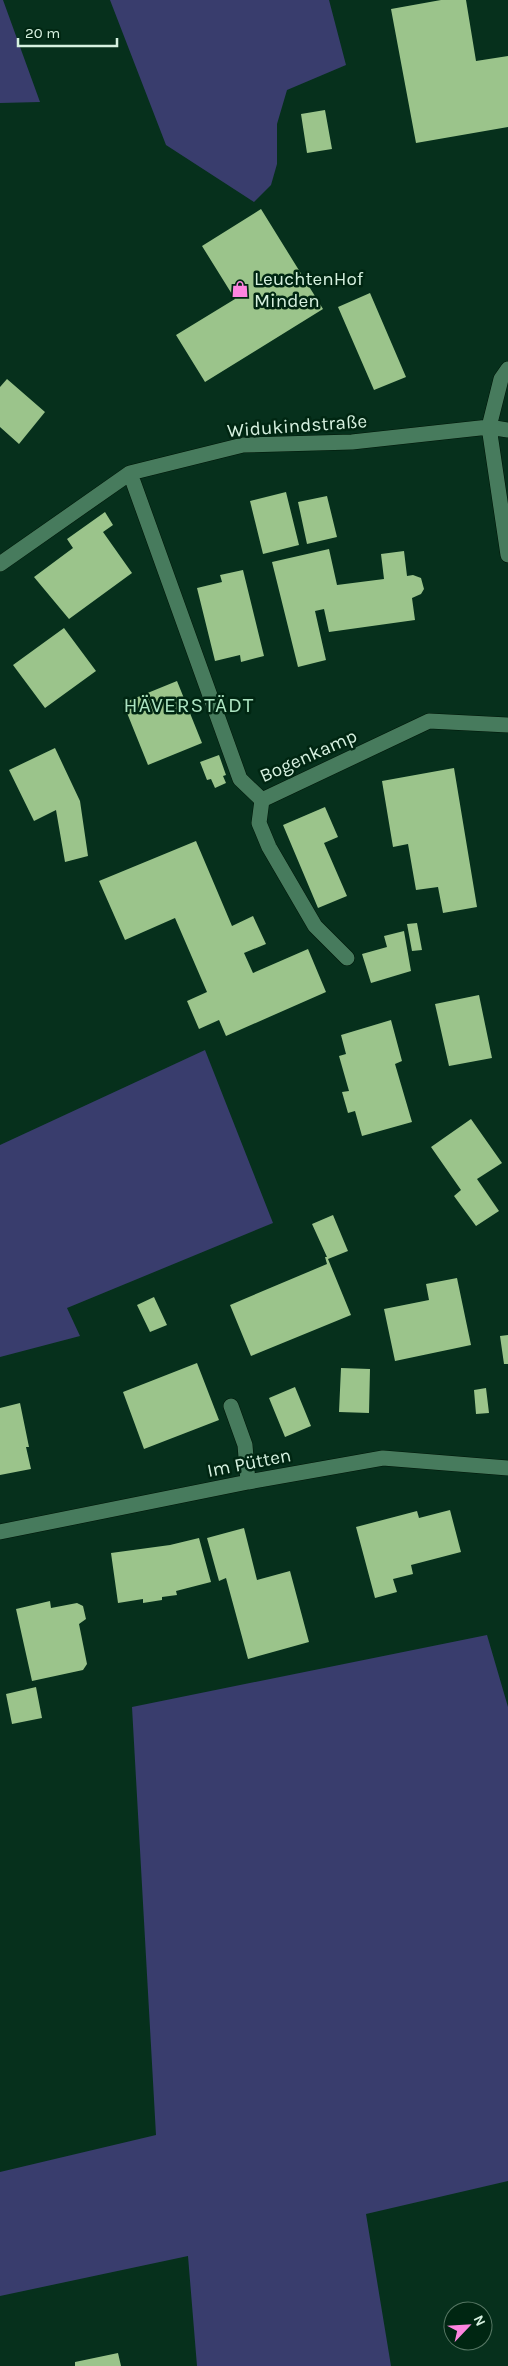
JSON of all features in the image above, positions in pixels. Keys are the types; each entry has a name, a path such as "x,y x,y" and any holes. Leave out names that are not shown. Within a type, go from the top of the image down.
{"street":[{"path":"508,369 501,379 489,427 508,555"},
{"name":"Widukindstraße","path":"0,564 130,473 243,445 352,442 489,427 508,430"},
{"name":"Bogenkamp","path":"130,473 240,779 262,800 429,721 508,725"},
{"path":"262,800 260,823 269,848 315,926 347,958"},
{"path":"231,1406 245,1445 248,1482"},
{"name":"Im Pütten","path":"0,1532 248,1482 383,1458 508,1468"}],"shaded area":[{"path":"0,0 3,0 40,102 0,103"},
{"path":"110,0 329,0 346,65 287,90 277,124 277,164 271,185 254,202 166,145"},
{"path":"205,1050 273,1223 67,1308 80,1336 0,1357 0,1145"},
{"path":"487,1635 508,1707 508,2181 366,2214 391,2366 197,2366 188,2256 0,2296 0,2172 156,2135 132,1707"}],"building":[{"path":"441,0 466,0 476,61 508,56 508,127 416,143 391,9"},
{"path":"325,110 332,149 307,153 301,114"},
{"path":"261,209 323,309 205,382 176,335 235,299 202,246"},
{"path":"370,293 406,377 374,390 338,307"},
{"path":"7,379 45,412 19,444 0,427 0,387"},
{"path":"286,492 299,545 263,554 250,501"},
{"path":"327,496 337,537 307,544 298,502"},
{"path":"105,512 113,525 103,532 132,573 69,619 34,577 73,548 67,539"},
{"path":"329,549 337,585 384,579 381,554 404,551 407,576 413,575 421,578 424,589 421,594 412,598 415,620 329,632 324,609 315,611 326,660 298,667 272,562"},
{"path":"243,570 264,656 241,662 240,655 215,661 197,588 222,582 220,575"},
{"path":"64,628 96,671 45,708 13,665"},
{"path":"177,681 202,743 148,765 123,703"},
{"path":"55,748 80,801 88,856 65,862 56,810 34,821 9,770"},
{"path":"219,755 226,775 223,776 226,783 215,788 211,779 207,780 200,762"},
{"path":"454,768 477,907 443,913 438,887 416,890 408,844 393,847 382,781"},
{"path":"325,807 338,837 324,843 347,896 318,908 283,825"},
{"path":"196,841 232,926 253,916 266,944 244,953 253,973 308,949 326,992 226,1036 219,1020 199,1029 187,1001 207,992 175,918 125,940 99,881"},
{"path":"417,923 422,950 412,951 407,924"},
{"path":"404,931 411,971 371,983 362,954 387,947 384,936"},
{"path":"479,995 492,1058 449,1066 435,1004"},
{"path":"391,1020 402,1061 395,1064 412,1122 362,1136 355,1111 348,1113 342,1092 349,1091 339,1056 346,1054 341,1035"},
{"path":"471,1119 502,1163 477,1179 499,1211 476,1226 454,1196 461,1190 431,1147"},
{"path":"333,1215 348,1251 328,1259 351,1315 251,1356 230,1305 327,1264 325,1257 327,1257 312,1224"},
{"path":"457,1278 471,1345 395,1361 384,1309 429,1300 426,1284"},
{"path":"154,1297 167,1325 150,1332 137,1305"},
{"path":"508,1335 508,1364 504,1364 500,1336"},
{"path":"197,1363 219,1420 144,1449 123,1392"},
{"path":"341,1368 370,1369 369,1413 339,1412"},
{"path":"295,1387 311,1426 285,1437 269,1398"},
{"path":"486,1388 489,1413 476,1414 474,1390"},
{"path":"20,1403 29,1447 26,1447 31,1469 0,1475 0,1408"},
{"path":"450,1510 461,1552 411,1565 413,1574 393,1579 397,1592 375,1598 356,1527 417,1511 419,1518"},
{"path":"244,1528 257,1580 290,1571 309,1642 248,1659 226,1578 219,1581 207,1538"},
{"path":"199,1538 211,1582 176,1591 177,1595 162,1597 162,1600 143,1603 143,1599 118,1603 111,1553 170,1545"},
{"path":"50,1601 51,1608 77,1603 83,1606 86,1619 79,1624 87,1664 83,1670 32,1681 16,1609"},
{"path":"36,1687 42,1718 12,1724 6,1694"},
{"path":"118,2353 121,2366 75,2366 75,2362"}],"place":[{"name":"LeuchtenHof Minden","path":"240,289"}],"district":[{"name":"HÄVERSTÄDT","path":"189,705"}]}
